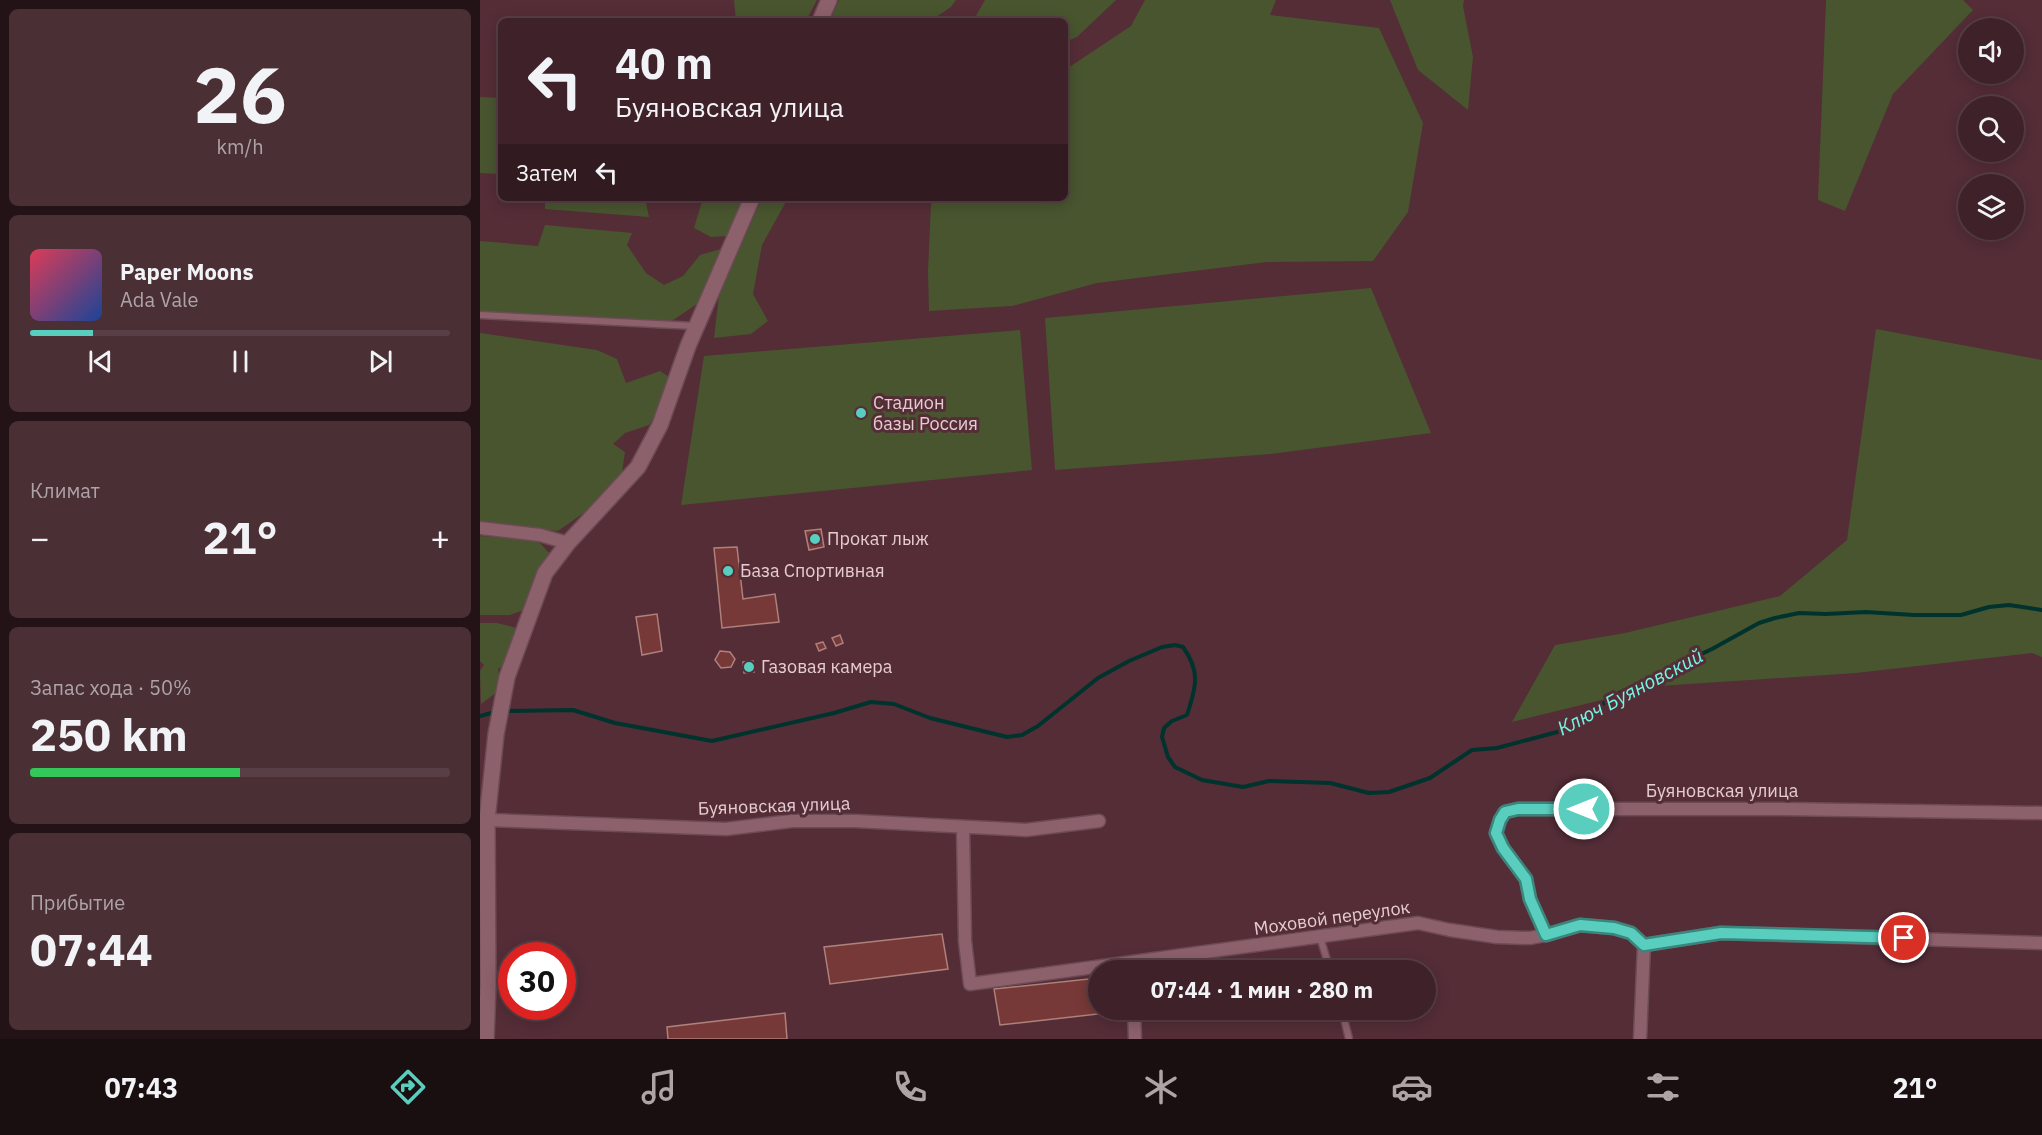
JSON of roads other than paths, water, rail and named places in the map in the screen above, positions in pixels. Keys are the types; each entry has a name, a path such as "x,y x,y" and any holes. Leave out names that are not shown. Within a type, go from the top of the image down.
{"main road":[{"path":"821,18 830,0"},
{"path":"486,1039 487,820 496,734 507,677 545,573 568,543 638,467 660,425 688,346 751,201"}],"street":[{"path":"480,528 540,535 568,543"},
{"name":"Буяновская улица","path":"1546,935 1530,899 1526,879 1503,848 1496,833 1505,812 1518,809 1785,809 2042,813"},
{"name":"Буяновская улица","path":"487,820 726,829 792,821 855,821 1026,830 1098,821"},
{"name":"Моховой переулок","path":"963,828 965,941 970,984 1088,971"},
{"name":"Моховой переулок","path":"1172,960 1418,923 1450,930 1530,938 1580,925 1614,928 1631,933 1644,945"},
{"path":"1640,1039 1644,945 1721,933 2042,943"},
{"path":"1134,1020 1135,1039"}],"lane":[{"path":"480,315 698,326"},
{"path":"1320,937 1327,960"},
{"path":"1344,1020 1349,1039"}],"waterway":[{"name":"Ключ Буяновский","path":"505,711 573,710 615,723 712,741 834,713 871,702 894,704 930,718 1007,737 1022,735 1038,726 1098,678 1129,661 1162,647 1175,645 1183,647 1195,672 1193,696 1187,715 1172,721 1164,728 1162,737 1168,757 1175,767 1202,780 1243,787 1269,781 1330,783 1369,793 1389,792 1430,778 1472,750 1497,748 1561,731 1577,723 1615,695 1712,649 1759,623 1775,618 1799,613 1866,612 1961,615 1989,607 2009,605 2042,610"},
{"name":"Ключ Буяновский","path":"480,716 495,712"}],"place":[{"name":"Стадион базы Россия","path":"861,413"},
{"name":"Прокат лыж","path":"815,539"},
{"name":"База Спортивная","path":"728,571"},
{"name":"Газовая камера","path":"749,667"}]}
